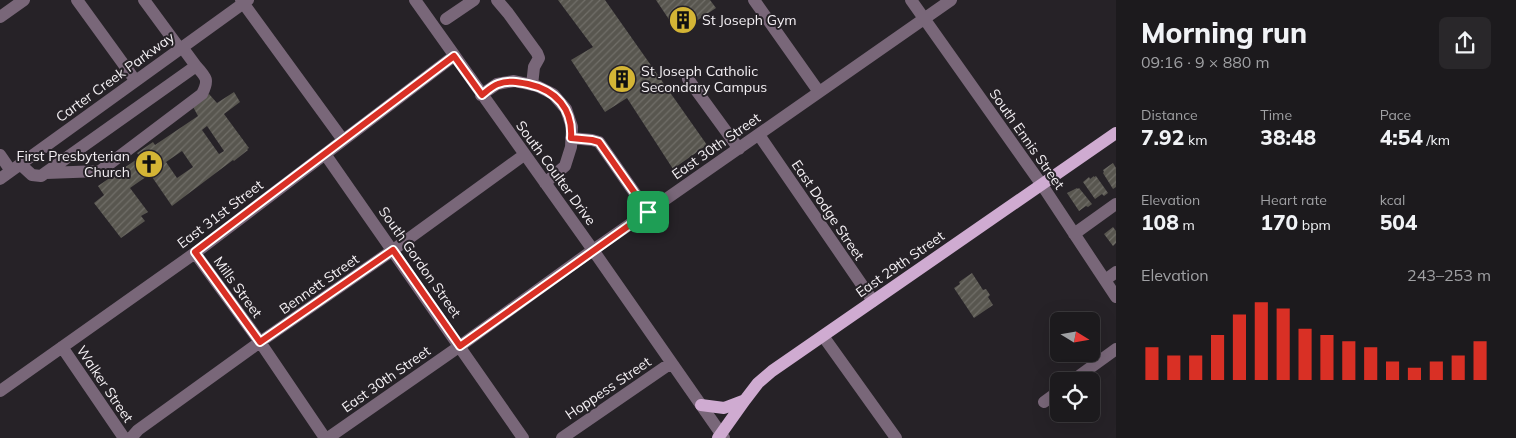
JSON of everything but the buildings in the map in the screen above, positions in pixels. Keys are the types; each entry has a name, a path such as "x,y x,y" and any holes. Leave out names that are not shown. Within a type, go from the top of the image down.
{"main road":[{"name":"East 29th Street","path":"721,436 744,400 758,383 772,371 1116,133"},
{"path":"701,405 724,408 744,400"}],"street":[{"path":"0,17 24,0"},
{"path":"77,0 135,80"},
{"path":"46,173 100,171 202,94 207,84 205,76 144,0"},
{"name":"South Coulter Drive","path":"415,0 593,250 721,436"},
{"path":"446,19 474,0"},
{"path":"498,0 537,53 539,58 534,67 532,85"},
{"path":"754,0 819,92"},
{"name":"South Ennis Street","path":"911,0 1042,185 1116,297"},
{"name":"East 30th Street","path":"327,438 951,0"},
{"path":"244,1 343,140"},
{"name":"Carter Creek Parkway","path":"0,179 244,1"},
{"name":"East 31st Street","path":"0,392 195,252 454,56"},
{"path":"0,155 16,168 32,175 41,176 196,66"},
{"path":"688,79 739,149"},
{"path":"482,95 497,84 514,81 536,86 553,94 566,109 572,127 571,147 565,166 545,184"},
{"name":"East Dodge Street","path":"759,135 873,301"},
{"path":"571,138 599,142 648,212"},
{"name":"South Gordon Street","path":"325,154 523,438"},
{"name":"Bennett Street","path":"131,438 138,430 260,342 393,250 524,155"},
{"path":"1074,234 1116,204"},
{"name":"Mills Street","path":"195,252 327,438"},
{"path":"1105,280 1116,272"},
{"path":"823,336 896,438"},
{"name":"Walker Street","path":"62,347 124,438"},
{"path":"1084,372 1116,348"},
{"name":"Hoppess Street","path":"562,438 671,363"},
{"path":"1044,402 1050,398"}],"place":[{"name":"St Joseph Gym","path":"683,20"},
{"name":"St Joseph Catholic Secondary Campus","path":"622,79"},
{"name":"First Presbyterian Church","path":"149,164"}],"route":[{"path":"454,56 482,95 497,84 514,81 536,86 553,94 566,109 572,127 571,138 599,142 648,212 460,346 393,250 260,342 195,252 454,56"}]}
